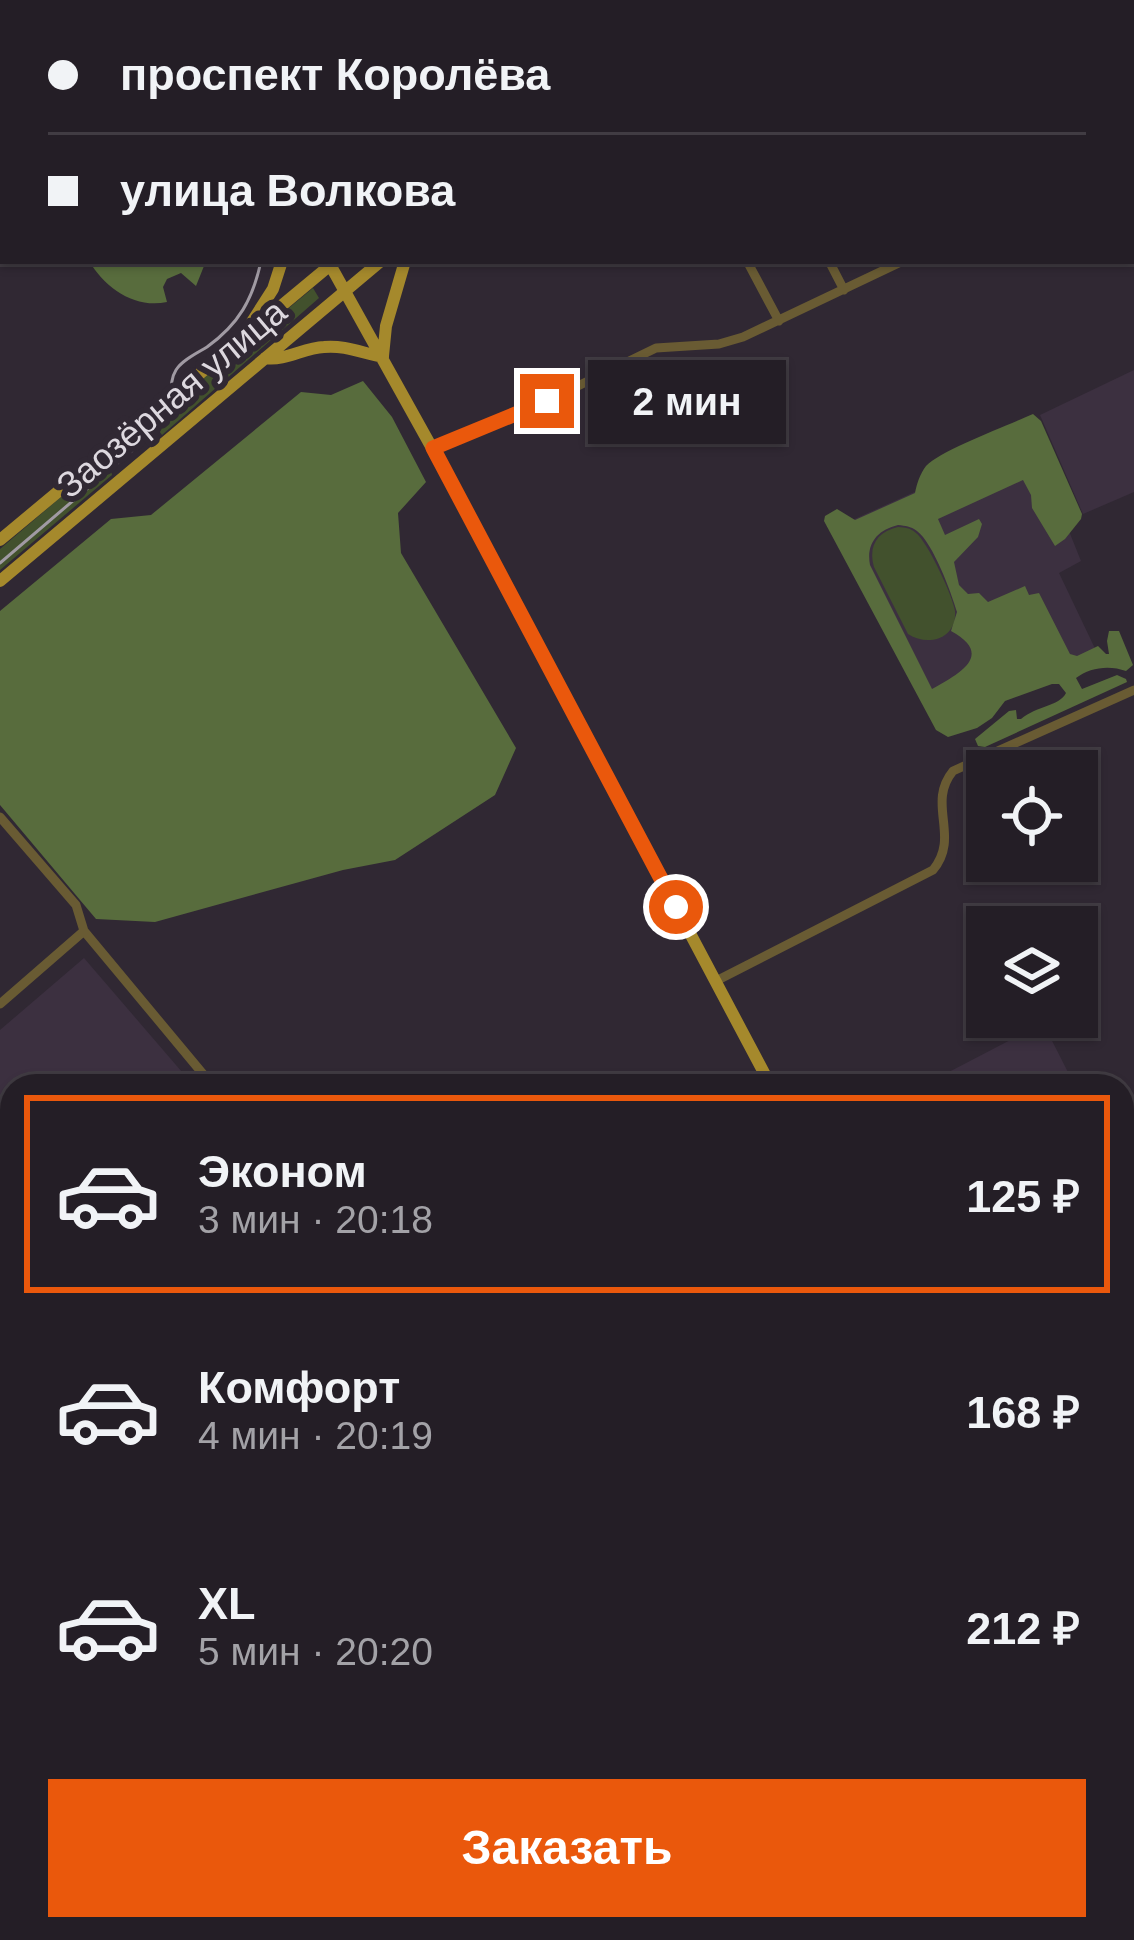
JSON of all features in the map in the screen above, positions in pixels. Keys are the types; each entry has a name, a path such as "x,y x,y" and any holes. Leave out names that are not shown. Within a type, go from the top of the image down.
{"main road":[{"path":"239,341 273,289 281,264"},
{"name":"Заозёрная улица","path":"0,540 329,264"},
{"path":"332,264 766,1074"},
{"name":"Заозёрная улица","path":"0,581 377,264"},
{"path":"383,357 383,338 404,264"},
{"path":"266,358 278,360 322,347 348,347 383,357"},
{"path":"106,451 126,476"}],"street":[{"path":"749,264 779,321"},
{"path":"831,264 844,290"},
{"path":"433,448 547,401 656,348 731,341 897,264"},
{"path":"716,982 933,870 945,848 941,793 953,771 1134,690"},
{"path":"0,817 76,904 85,931 203,1074"},
{"path":"0,1004 85,931"}],"shaded area":[{"path":"1134,370 1134,492 1083,514 1040,415"},
{"path":"1032,439 1081,561 1059,573 1100,659 935,724 839,526"},
{"path":"84,958 184,1074 0,1074 0,1030"},
{"path":"1014,1038 1051,1038 1069,1074 945,1074"}],"green space":[{"path":"91,264 205,264 196,286 181,273 167,279 163,287 167,302 132,299 103,280"},
{"path":"313,288 319,298 162,435 152,421"},
{"path":"363,381 392,417 426,482 398,513 401,553 516,748 495,795 395,860 155,922 96,919 0,805 0,611 111,519 151,515 301,392 331,395"},
{"path":"1033,414 1041,421 1081,519 1055,546 1032,508 1023,480 938,519 945,535 979,519 982,524 978,537 954,562 959,585 988,602 1025,586 1029,595 1039,593 1070,654 1077,656 1098,646 1109,654 1109,631 1119,631 1133,665 1126,671 1100,668 1082,674 1076,678 1082,689 1117,675 1127,682 985,747 978,746 975,739 1009,711 1016,710 1021,719 1066,693 1059,684 1052,684 1005,701 977,728 948,737 936,730 824,521 837,509 855,520 915,493 922,472 934,460","holes":["898,525 917,531 929,546 957,612 951,631 970,648 968,663 932,689 870,565 875,539"]},
{"path":"102,462 110,464 112,475 0,570 0,549"},
{"path":"898,527 921,538 950,594 954,621 940,638 924,640 908,634 874,567 876,541"}],"tram line":[{"path":"0,563 163,424 176,370 236,320 249,299 260,264"}],"route":[{"path":"547,401 433,448 676,907"}]}
